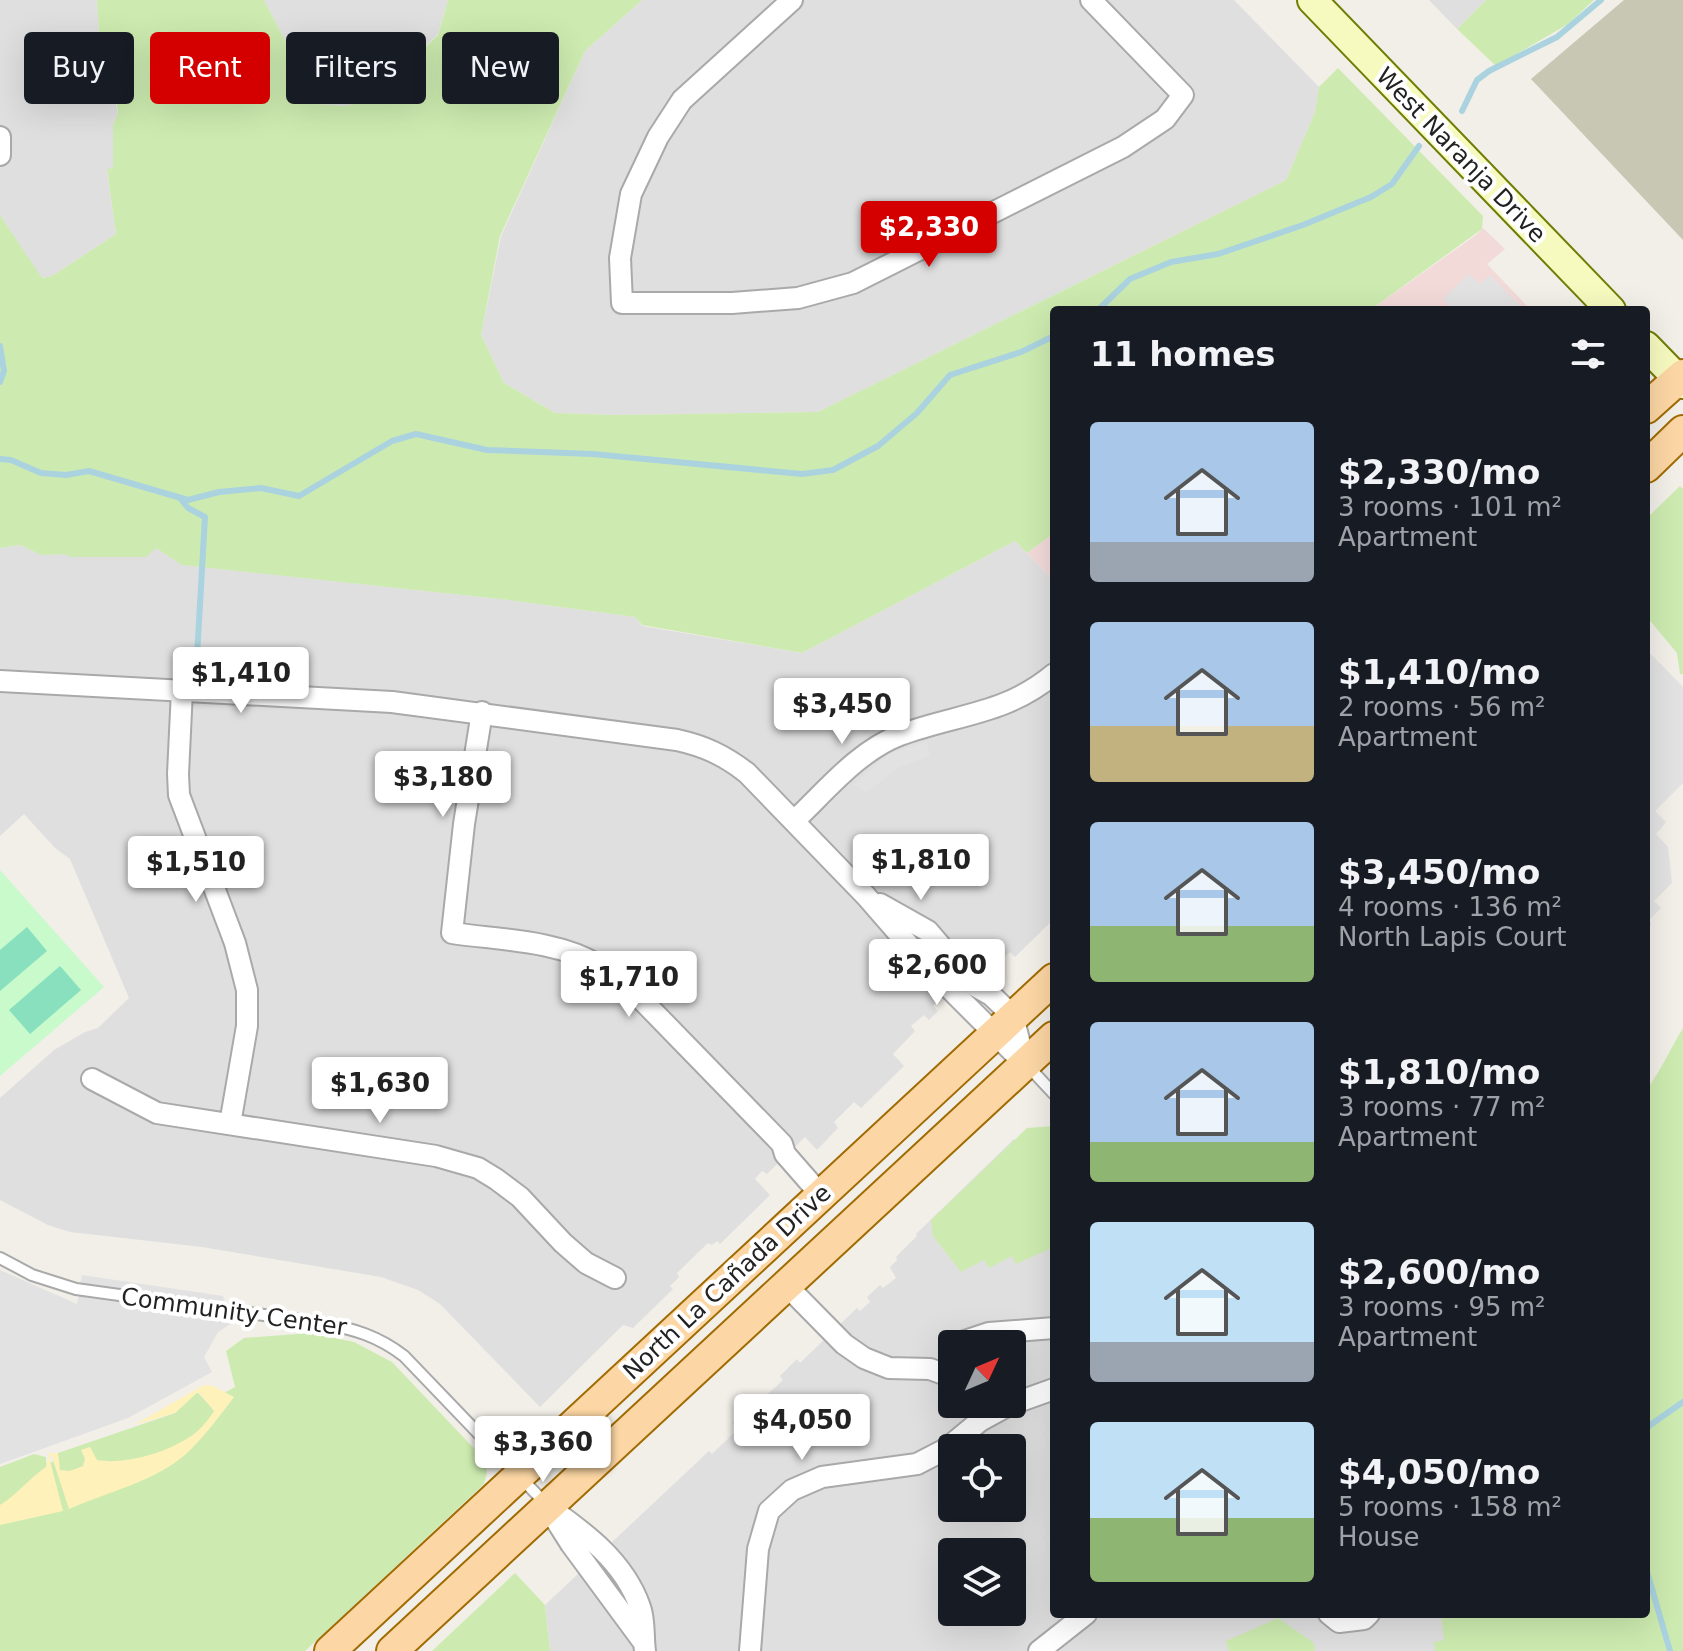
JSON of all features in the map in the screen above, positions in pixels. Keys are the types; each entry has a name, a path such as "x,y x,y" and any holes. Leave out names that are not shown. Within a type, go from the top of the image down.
{"main road":[{"path":"1650,405 1681,379"},
{"path":"1650,463 1683,431"},
{"name":"North La Cañada Drive","path":"330,1651 1050,983"},
{"name":"North La Cañada Drive","path":"392,1651 1050,1041"}],"street":[{"path":"792,0 682,100 658,137 631,194 620,258 622,303 732,303 798,298 853,283 1123,147 1165,119 1183,95 1091,0"},
{"name":"West Naranja Drive","path":"1318,2 1607,306"},
{"path":"0,137 0,155"},
{"path":"1650,350 1681,379"},
{"path":"794,821 872,750 897,736 1001,707 1021,698 1050,677"},
{"path":"0,681 392,702 482,712 705,746 747,773 866,896 926,965 1004,1025"},
{"path":"182,690 179,795 235,943 247,990 247,1026 230,1124"},
{"path":"482,712 464,824 452,933 559,950 598,965 638,996 782,1144 785,1154 820,1194"},
{"path":"866,896 924,928 944,947 952,962 975,986 991,995 1025,1064"},
{"path":"92,1079 157,1113 436,1156 478,1168 520,1197 586,1263 615,1278"},
{"path":"786,1285 844,1344 864,1358 889,1368 938,1372"},
{"path":"1026,1330 1050,1328"},
{"path":"930,1369 938,1361"},
{"path":"1026,1398 1050,1390"},
{"path":"750,1651 758,1549 769,1511 792,1490 822,1477 917,1464 946,1449 984,1418"},
{"name":"Community Center","path":"547,1506 587,1534 621,1570 641,1608 645,1647"},
{"path":"1039,1651 1081,1618"},
{"path":"1334,1618 1339,1622 1365,1618"}],"lane":[{"path":"926,965 944,947"},
{"path":"1025,1064 1050,1090"},
{"name":"Community Center","path":"0,1258 32,1275 76,1289 362,1331 404,1356 547,1506"}],"shaded area":[{"path":"0,0 97,0 99,32 24,32 24,104 116,104 118,114 113,125 113,168 107,170 116,234 52,276 41,278 0,215"},
{"path":"264,0 448,0 438,34 426,45 426,32 286,32 286,42"},
{"path":"642,0 1234,0 1319,87 1315,112 1286,180 818,412 555,413 504,383 481,335 501,236 585,51"},
{"path":"1429,0 1486,0 1457,29"},
{"path":"1624,0 1683,0 1683,240 1531,79"},
{"path":"1483,228 1505,249 1487,264 1527,306 1376,306"},
{"path":"1469,274 1479,284 1490,275 1520,306 1449,306 1443,299"},
{"path":"1050,536 1050,577 1027,553"},
{"path":"1015,541 1050,577 1050,923 1015,957 1010,952 1003,958 992,948 933,1006 938,1011 929,1020 924,1015 911,1026 915,1031 893,1054 904,1066 861,1108 854,1102 834,1122 838,1128 817,1150 805,1137 767,1174 762,1171 755,1179 770,1195 720,1244 717,1241 712,1245 708,1243 677,1273 679,1277 670,1286 673,1289 633,1328 623,1325 540,1407 440,1304 418,1290 381,1277 202,1247 70,1232 48,1225 0,1200 0,1098 54,1050 98,1028 129,998 70,859 55,848 24,814 0,836 0,548 20,545 41,555 156,548 183,565 500,599 635,617 642,626 802,653"},
{"path":"1650,653 1683,687 1683,783 1655,811 1666,822 1656,834 1668,847 1672,883 1654,901 1661,908 1650,919"},
{"path":"927,741 930,756 901,766 866,793 854,784 889,754"},
{"path":"1050,1132 1050,1618 1457,1618 1450,1651 550,1651 545,1605 709,1451 712,1454 738,1429 732,1423 783,1380 780,1376 797,1359 800,1363 857,1308 860,1311 870,1302 867,1297 880,1285 883,1288 896,1278 890,1267 916,1234 1014,1139 1018,1144"},
{"path":"0,1270 77,1304 82,1275 223,1296 232,1323 218,1332 204,1357 212,1372 128,1418 0,1464"}],"green space":[{"path":"97,0 264,0 286,42 286,104 347,106 426,104 426,46 438,35 448,0 642,0 585,51 500,236 481,335 504,383 555,413 818,412 1286,180 1315,112 1319,87 1338,68 1483,216 1482,229 1376,306 1050,306 1050,536 1027,553 1015,541 802,653 642,625 635,617 500,599 182,565 156,548 146,557 70,557 65,554 41,555 20,545 0,548 0,215 42,278 52,276 116,234 107,169 113,168 113,125 118,113 117,104 134,104 134,32 99,32"},
{"path":"1486,0 1594,0 1568,24 1496,66 1457,29"},
{"path":"1680,486 1683,489 1683,674 1680,674 1677,653 1650,621 1650,515"},
{"path":"0,870 104,987 0,1076"},
{"path":"27,927 47,951 0,991 0,950"},
{"path":"60,966 81,990 30,1034 9,1010"},
{"path":"1683,1028 1683,1651 1435,1651 1434,1642 1444,1640 1441,1618 1650,1618 1650,1084"},
{"path":"1050,1126 1050,1249 1016,1264 1012,1256 989,1268 984,1260 961,1272 933,1236 931,1220 1027,1128"},
{"path":"311,1333 354,1342 392,1362 484,1459 487,1473 484,1484 305,1651 0,1651 0,1467 34,1454 46,1457 46,1463 58,1461 58,1453 175,1413 197,1392 207,1402 235,1387 226,1351 244,1338"},
{"path":"515,1573 545,1605 550,1651 432,1651"},
{"path":"1278,1618 1314,1643 1315,1651 1229,1651 1226,1641"}],"sand":[{"path":"204,1385 213,1386 234,1397 199,1441 173,1464 145,1479 69,1509 51,1454 49,1457 63,1511 0,1525 0,1505 46,1467 49,1453 58,1453 60,1470 70,1471 83,1466 85,1459 81,1450 90,1447 97,1460 119,1461 156,1453 192,1435 214,1411 198,1392 175,1413 134,1425"}],"waterway":[{"path":"1462,111 1477,80 1557,37 1601,0"},
{"path":"1102,306 1130,279 1171,262 1218,254 1303,225 1371,197 1392,184 1419,146"},
{"path":"0,459 11,460 41,473 66,475 89,471 188,500 219,492 261,488 299,496 392,441 416,434 487,450 593,454 802,474 833,470 878,446 917,413 950,375 1021,352 1050,338"},
{"path":"0,346 4,371 0,382"},
{"path":"180,498 188,508 205,517 196,674"},
{"path":"1650,1425 1683,1402"},
{"path":"1650,1582 1670,1651"}]}
